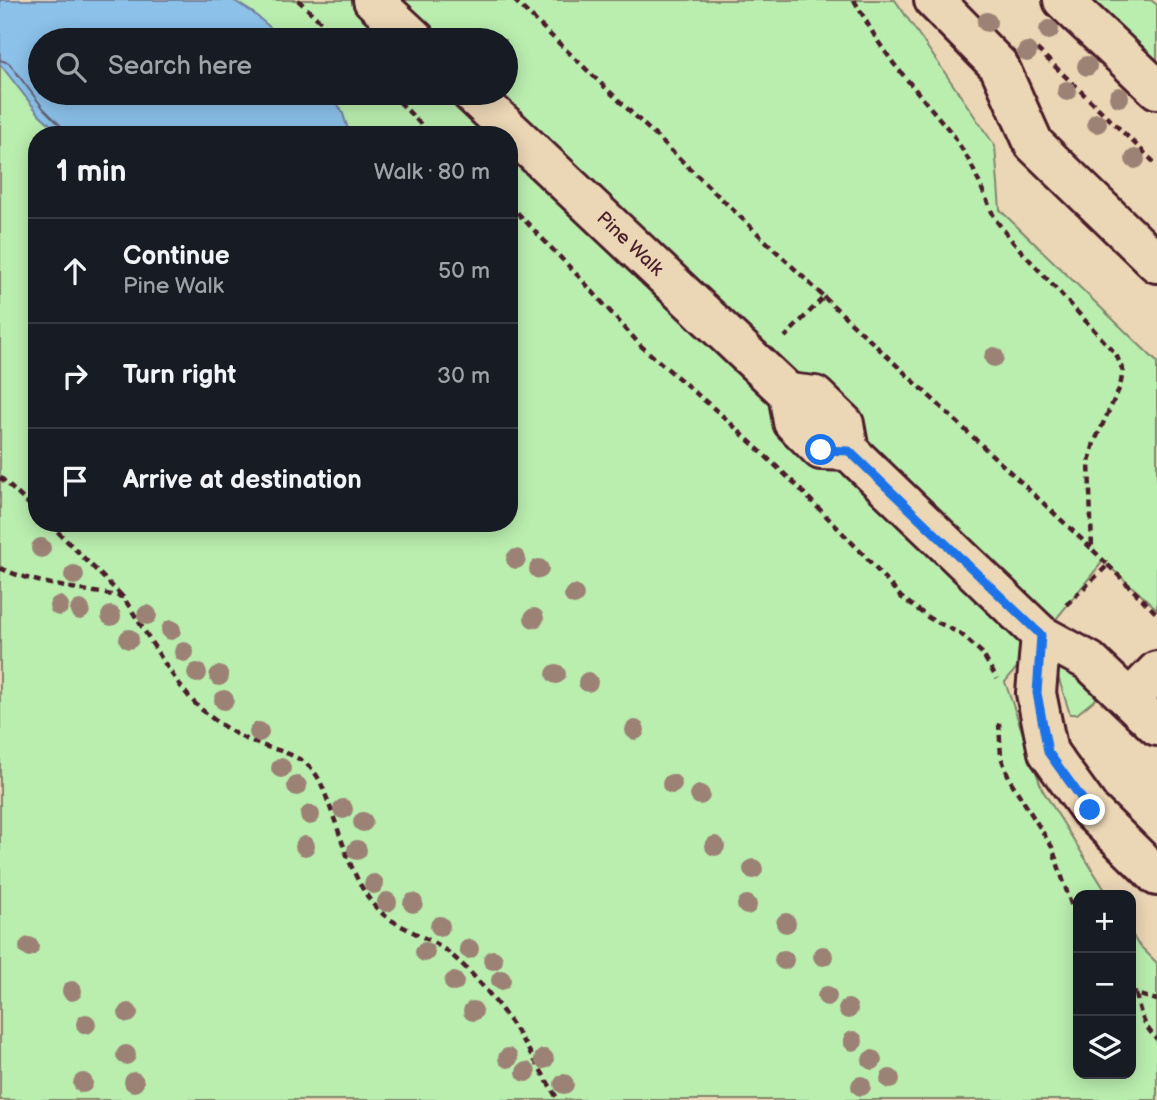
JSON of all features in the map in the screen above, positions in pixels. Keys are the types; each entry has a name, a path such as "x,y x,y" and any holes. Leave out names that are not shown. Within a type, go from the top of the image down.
{"lane":[{"path":"373,0 403,28"},
{"path":"934,0 999,66 1034,144 1157,263"},
{"path":"1063,0 1157,89"},
{"name":"Pine Walk","path":"484,105 506,126"},
{"name":"Pine Walk","path":"518,138 788,393 815,396 844,424 849,451 1039,633"},
{"path":"1157,726 1146,682 1089,661 1039,633 1037,693 1048,752 1090,810 1157,876"}],"path":[{"path":"298,0 327,28"},
{"path":"514,0 1092,549 1157,614"},
{"path":"855,0 894,64 954,136 971,164 995,219 1116,354 1123,371 1121,387 1094,443 1089,462 1092,549"},
{"path":"1033,46 1157,165"},
{"path":"402,105 422,126"},
{"path":"518,213 641,346 725,418 794,483 901,597 929,618 961,634 982,653 996,676 998,686"},
{"path":"758,365 824,297"},
{"path":"0,477 28,503"},
{"path":"58,532 122,597 174,677 200,708 253,742 300,758 316,774 358,881 374,905 395,923 446,951 473,975 503,1014 558,1100"},
{"path":"996,676 1108,565"},
{"path":"0,568 48,583 122,597"},
{"path":"999,722 1001,757 1015,789 1052,847 1073,910"},
{"path":"1157,1000 1136,994 1141,1016 1148,1030 1157,1039"}],"green space":[{"path":"0,0 895,0 995,146 1000,210 1157,362 1157,609 1103,561 1005,682 1042,789 1105,890 1073,890 1073,1079 1136,1079 1136,941 1157,963 1157,1100 0,1100"},
{"path":"1089,0 1151,0 1157,5 1157,66"},
{"path":"1055,667 1096,685 1098,697 1077,714 1070,714"}],"water":[{"path":"0,0 233,0 271,28 28,28 28,100 0,64"},
{"path":"32,105 338,105 347,126 52,126"}],"route":[{"path":"821,450 849,451 1041,635 1037,693 1048,752 1090,810"}]}
